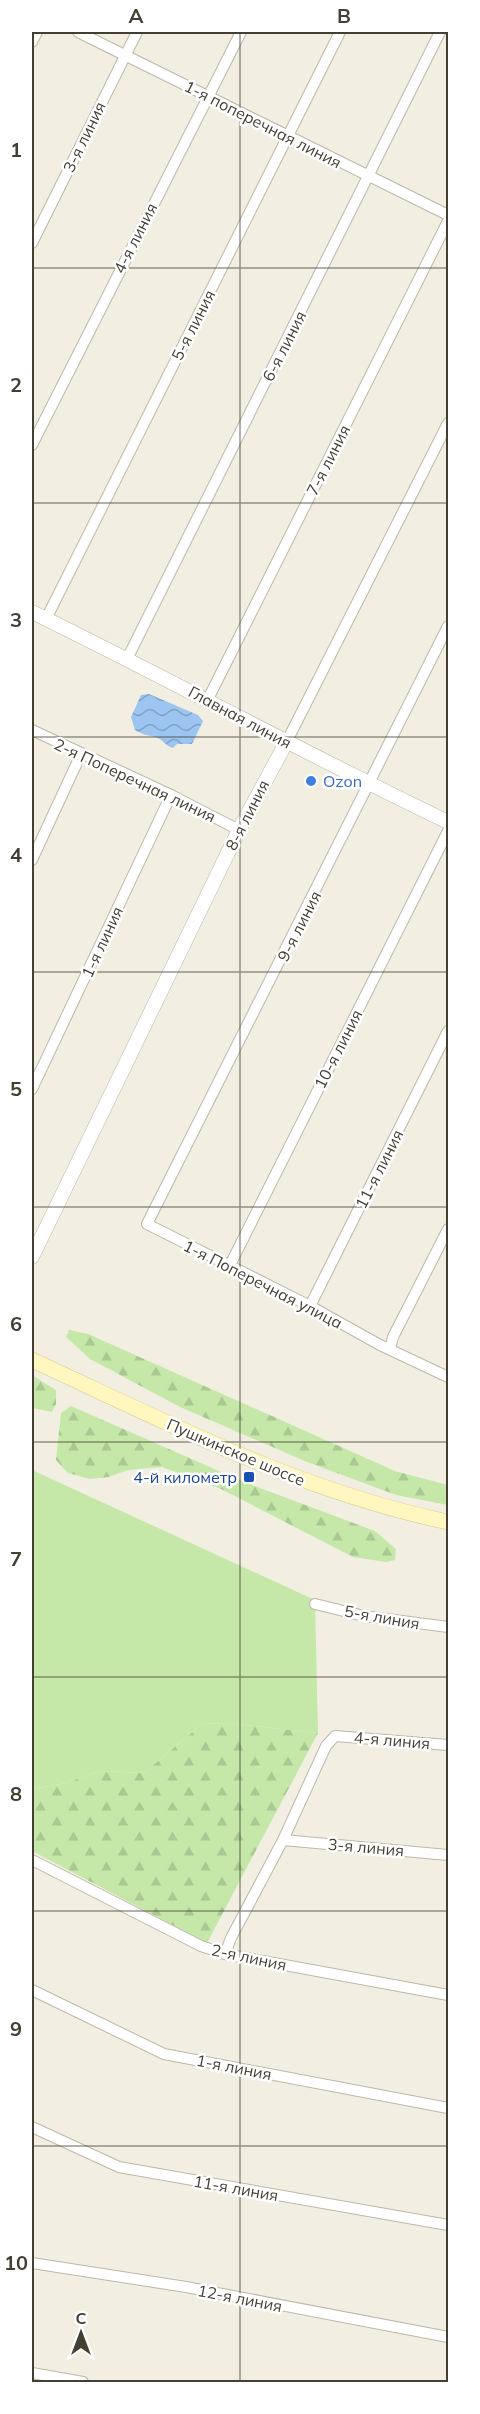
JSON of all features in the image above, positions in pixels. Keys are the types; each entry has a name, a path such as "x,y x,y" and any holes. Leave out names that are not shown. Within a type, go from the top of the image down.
{"main road":[{"name":"Пушкинское шоссе","path":"32,1360 260,1465 319,1488 448,1522"}],"street":[{"path":"32,42 37,32"},
{"name":"1-я поперечная линия","path":"78,32 448,215"},
{"name":"3-я линия","path":"32,243 137,32"},
{"name":"4-я линия","path":"32,445 149,209 241,32"},
{"name":"5-я линия","path":"46,619 340,32"},
{"name":"6-я линия","path":"127,659 441,32"},
{"name":"7-я линия","path":"208,699 448,221"},
{"name":"8-я линия","path":"32,1257 239,830 287,741 448,423"},
{"name":"Главная линия","path":"32,612 448,822"},
{"name":"9-я линия","path":"147,1224 448,626"},
{"name":"2-я Поперечная линия","path":"32,730 171,795 239,830"},
{"path":"32,860 81,754"},
{"name":"1-я линия","path":"32,1089 171,795"},
{"name":"10-я линия","path":"229,1267 448,831"},
{"name":"11-я линия","path":"310,1306 448,1031"},
{"name":"1-я Поперечная улица","path":"147,1224 310,1306 385,1347 448,1377"},
{"path":"385,1347 393,1337 448,1229"},
{"name":"5-я линия","path":"315,1604 364,1616 448,1627"},
{"name":"4-я линия","path":"283,1840 326,1746 335,1736 448,1746"},
{"path":"225,1954 231,1938 283,1840"},
{"name":"3-я линия","path":"283,1840 448,1855"},
{"name":"2-я линия","path":"32,1860 201,1946 225,1954 448,1995"},
{"name":"1-я линия","path":"32,1990 164,2054 448,2108"},
{"name":"11-я линия","path":"32,2127 119,2167 448,2225"},
{"name":"12-я линия","path":"32,2263 176,2285 448,2337"},
{"path":"32,2373 83,2382"}],"green space":[{"path":"69,1330 88,1334 395,1471 448,1485 448,1505 396,1495 307,1462 180,1407 90,1359 66,1337"},
{"path":"32,1375 56,1390 56,1404 52,1412 32,1408"},
{"path":"71,1406 244,1482 375,1531 396,1549 395,1560 386,1562 353,1557 221,1489 162,1467 128,1470 109,1477 90,1479 68,1473 56,1460 61,1413"},
{"path":"32,1470 315,1600 318,1733 227,1723 202,1724 144,1773 99,1771 66,1783 32,1789"},
{"path":"227,1723 318,1733 207,1943 32,1851 32,1789 66,1783 99,1771 144,1773 202,1724"}],"water":[{"path":"149,694 198,715 203,721 192,744 177,744 173,748 158,738 135,730 131,717 141,695"}],"place":[{"name":"Ozon","path":"311,781"},
{"name":"4-й километр","path":"249,1477"}]}
